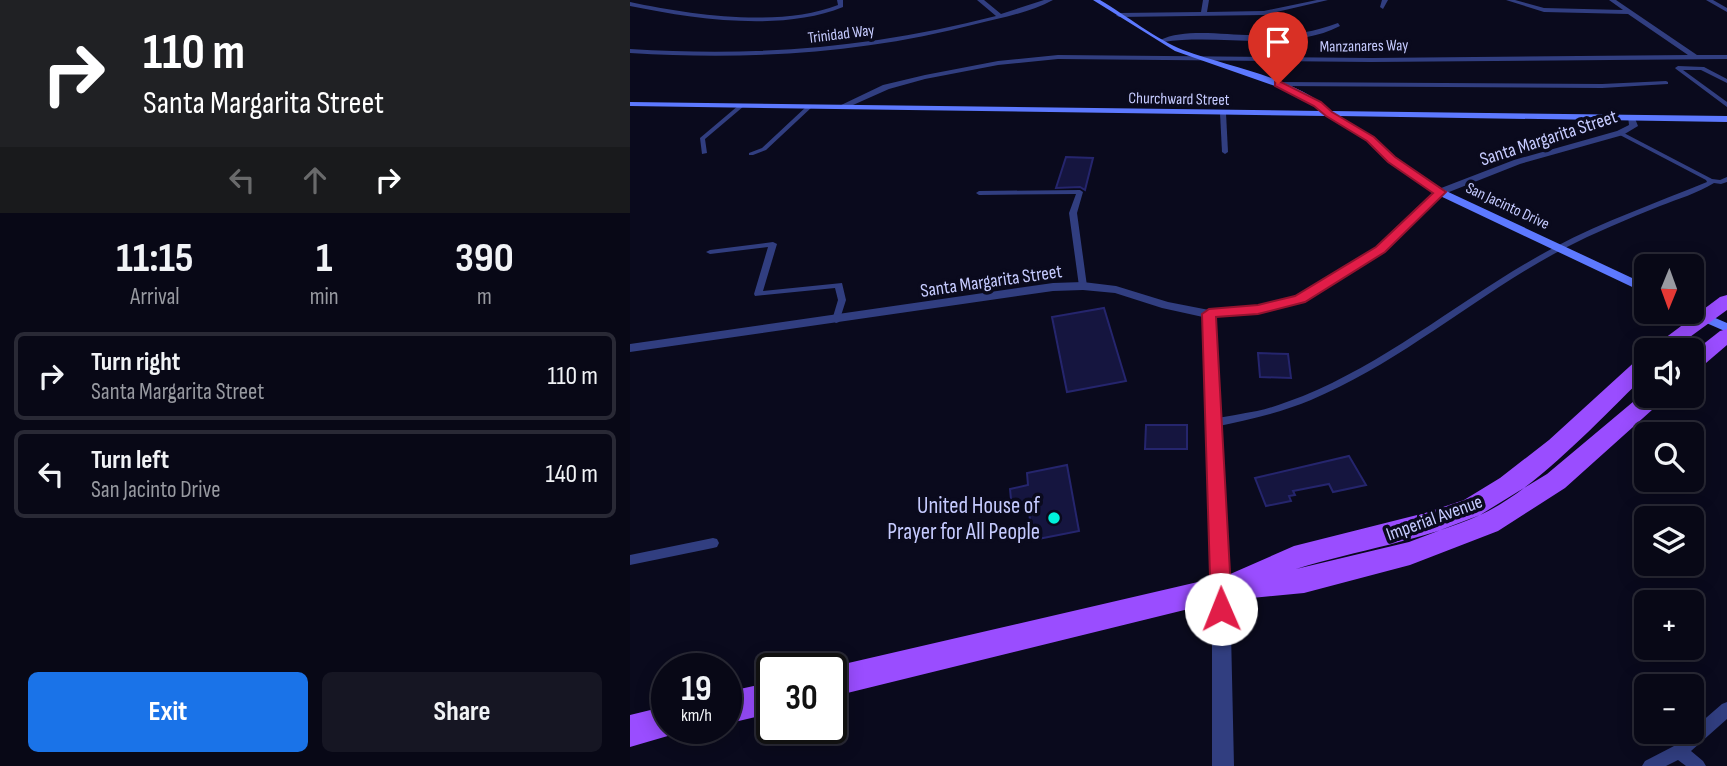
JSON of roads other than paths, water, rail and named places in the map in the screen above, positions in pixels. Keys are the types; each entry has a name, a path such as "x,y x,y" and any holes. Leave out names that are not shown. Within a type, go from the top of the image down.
{"main road":[{"path":"1704,311 1727,301"},
{"path":"1672,338 1687,324"},
{"path":"1704,354 1727,335"},
{"name":"Imperial Avenue","path":"847,678 1221,588 1294,558 1425,524 1473,507 1510,485 1634,374"},
{"name":"Imperial Avenue","path":"1221,588 1304,582 1410,553 1489,523 1556,481 1640,408"},
{"path":"630,731 651,726"}],"street":[{"path":"630,4 718,15 789,18 829,12 841,6 840,0"},
{"path":"981,0 1000,16"},
{"name":"Trinidad Way","path":"630,51 706,56 812,51 922,35 1000,16 1050,0"},
{"name":"San Jacinto Drive","path":"1096,0 1177,50 1278,84 1318,104 1329,114 1371,139 1391,159 1440,192 1634,284"},
{"path":"1204,15 1206,0"},
{"path":"1119,15 1264,13 1325,0"},
{"path":"1509,0 1544,10 1629,12"},
{"path":"1612,0 1694,56"},
{"path":"1709,0 1727,10"},
{"path":"1163,40 1197,36 1291,36 1332,29 1338,25"},
{"name":"Manzanares Way","path":"841,107 899,84 965,67 1085,56 1203,59 1727,57"},
{"name":"Churchward Street","path":"630,104 1727,119"},
{"name":"Santa Margarita Street","path":"630,348 1053,287 1083,286 1116,290 1209,314 1247,311 1300,299 1381,249 1440,192 1517,162 1620,133 1634,126 1630,118"},
{"path":"1209,314 1221,588 1223,766"},
{"path":"1704,317 1727,328"}],"lane":[{"path":"1727,81 1702,68 1678,68 1727,105"},
{"path":"1278,84 1602,86 1666,83"},
{"path":"704,153 702,139 741,106"},
{"path":"751,154 764,149 809,107"},
{"path":"1223,113 1225,152"},
{"path":"1620,133 1710,181"},
{"path":"1214,423 1248,419 1284,407 1348,379 1559,248 1710,181 1727,178"},
{"path":"979,193 1080,192 1073,213 1083,286"},
{"path":"710,252 773,244 758,294 839,285 842,300 836,320"},
{"path":"630,560 713,544"},
{"path":"1650,766 1679,751 1727,709"},
{"path":"1679,751 1698,766"}],"place":[{"name":"United House of Prayer for All People","path":"1054,518"}]}
